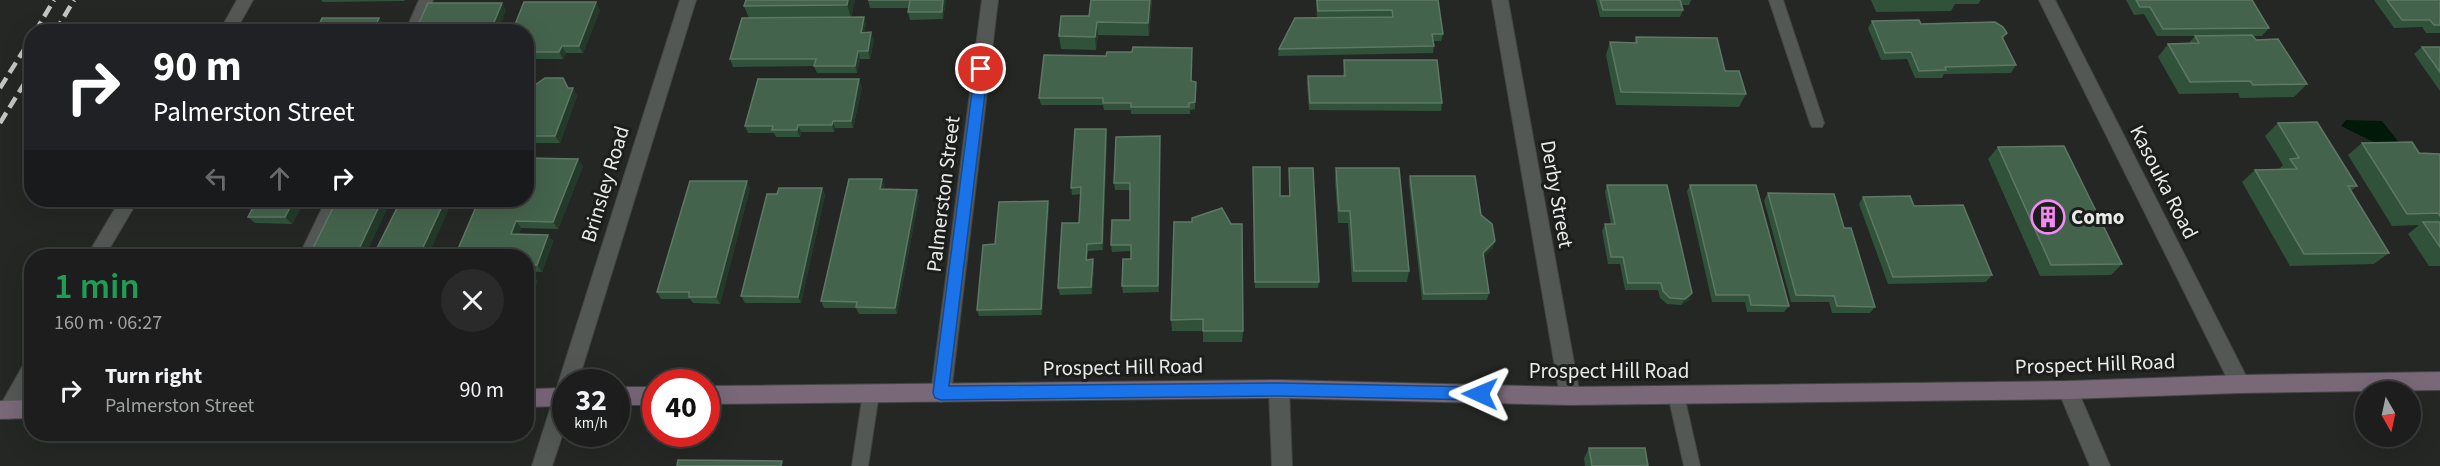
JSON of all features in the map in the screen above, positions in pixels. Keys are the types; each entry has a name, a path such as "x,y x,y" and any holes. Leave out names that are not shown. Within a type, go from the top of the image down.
{"street":[{"path":"231,24 245,0"},
{"name":"Brinsley Road","path":"573,369 688,0"},
{"name":"Palmerston Street","path":"941,393 990,0"},
{"name":"Derby Street","path":"1500,0 1570,396"},
{"name":"Kasouka Road","path":"2047,0 2240,384"},
{"path":"100,249 125,207"},
{"path":"4,410 24,380"},
{"name":"Prospect Hill Road","path":"720,395 1279,390 1570,396 2068,390 2240,384 2440,381"},
{"path":"1279,390 1282,466"},
{"path":"2068,390 2100,466"},
{"path":"534,397 552,394"},
{"path":"4,410 24,409"},
{"name":"Brinsley Road","path":"542,466 552,435"}],"lane":[{"path":"415,24 426,0"},
{"path":"1776,0 1817,123"},
{"path":"309,249 330,207"},
{"path":"860,466 871,393"},
{"path":"1676,395 1692,466"}],"shaded area":[{"path":"2346,120 2382,121 2404,149 2402,156 2341,126"}],"building":[{"path":"746,0 848,0 847,5 744,6"},
{"path":"910,0 943,0 942,12 908,12"},
{"path":"1091,0 1150,0 1148,23 1097,22 1095,37 1059,36 1061,16 1089,16"},
{"path":"1317,0 1438,0 1443,34 1432,34 1434,46 1279,49 1295,18 1393,17 1392,10 1318,11"},
{"path":"1600,0 1680,0 1683,10 1603,10"},
{"path":"2136,0 2252,0 2269,28 2163,29 2150,7 2140,7"},
{"path":"2387,0 2440,0 2440,25 2434,25 2430,20 2402,20"},
{"path":"524,2 596,2 579,46 562,46 559,52 534,52 534,24 515,24"},
{"path":"428,3 502,3 493,24 419,24"},
{"path":"864,17 861,33 871,32 868,51 858,51 855,66 814,66 816,59 730,59 742,18"},
{"path":"322,18 379,18 376,24 319,24"},
{"path":"1919,20 1921,24 1995,22 2007,33 2002,37 2016,65 1945,67 1946,70 1919,71 1911,52 1885,53 1872,21"},
{"path":"2252,35 2256,40 2278,39 2307,84 2253,85 2250,81 2190,82 2168,44 2199,43 2195,36"},
{"path":"1636,37 1717,38 1725,71 1739,71 1746,94 1621,92 1610,42 1637,43"},
{"path":"1133,47 1192,48 1191,81 1196,82 1195,102 1189,103 1189,107 1131,107 1131,103 1103,103 1103,98 1039,98 1044,55 1106,56 1107,52 1132,52"},
{"path":"2422,47 2440,47 2440,72"},
{"path":"1344,60 1437,60 1442,103 1310,103 1308,76 1345,76"},
{"path":"545,78 563,78 568,88 573,88 555,136 534,136 534,86"},
{"path":"758,79 859,79 851,121 833,121 832,125 798,125 797,130 772,130 773,126 745,126"},
{"path":"2317,122 2357,186 2348,186 2389,253 2304,254 2255,170 2297,169 2290,159 2299,158 2278,123"},
{"path":"1075,129 1106,129 1102,243 1087,244 1086,260 1093,259 1091,287 1058,288 1062,223 1079,223 1081,187 1071,188"},
{"path":"1160,136 1158,286 1122,286 1123,259 1131,259 1131,245 1111,245 1112,220 1130,220 1130,183 1114,183 1116,137"},
{"path":"2412,142 2419,153 2440,154 2440,216 2438,213 2407,214 2362,143"},
{"name":"Como","path":"2064,146 2122,264 2051,265 1998,147"},
{"path":"534,158 578,159 553,222 516,221 511,234 548,235 537,265 534,265 534,249 458,249 476,207 534,207"},
{"path":"1253,167 1280,167 1280,196 1290,196 1289,168 1313,168 1319,282 1255,282"},
{"path":"1336,168 1399,168 1409,271 1354,271 1350,211 1339,211"},
{"path":"1410,176 1475,176 1481,215 1492,224 1495,241 1483,253 1489,293 1424,294"},
{"path":"849,179 882,179 880,189 917,190 895,308 856,307 857,302 821,301"},
{"path":"690,181 747,181 716,297 689,297 689,292 657,292"},
{"path":"1607,185 1667,185 1692,293 1685,299 1670,298 1663,291 1661,283 1628,283 1623,257 1611,257 1605,224 1615,224"},
{"path":"1690,185 1756,185 1789,306 1751,305 1749,295 1716,295"},
{"path":"779,188 822,188 798,297 741,296 767,194 777,194"},
{"path":"1768,193 1834,194 1844,228 1851,228 1875,307 1837,306 1834,296 1796,295"},
{"path":"1910,196 1914,206 1963,205 1992,275 1893,277 1863,197"},
{"path":"1048,201 1041,309 977,310 983,245 995,244 999,202"},
{"path":"253,207 290,207 285,217 248,217"},
{"path":"334,207 379,207 359,249 312,249"},
{"path":"398,207 442,207 422,249 376,249"},
{"path":"1222,208 1231,224 1242,224 1243,331 1203,331 1203,319 1171,320 1174,222 1192,222 1192,218"},
{"path":"2423,222 2440,222 2440,247"},
{"path":"1589,448 1645,448 1648,466 1592,466"},
{"path":"678,460 782,461 781,466 677,466"}],"railway":[{"path":"40,24 54,0"},
{"path":"60,24 74,0"},
{"path":"0,88 24,50"},
{"path":"0,123 24,84"}],"place":[{"name":"Como","path":"2048,217"}],"route":[{"path":"981,69 941,393 1279,390 1480,394"}]}
